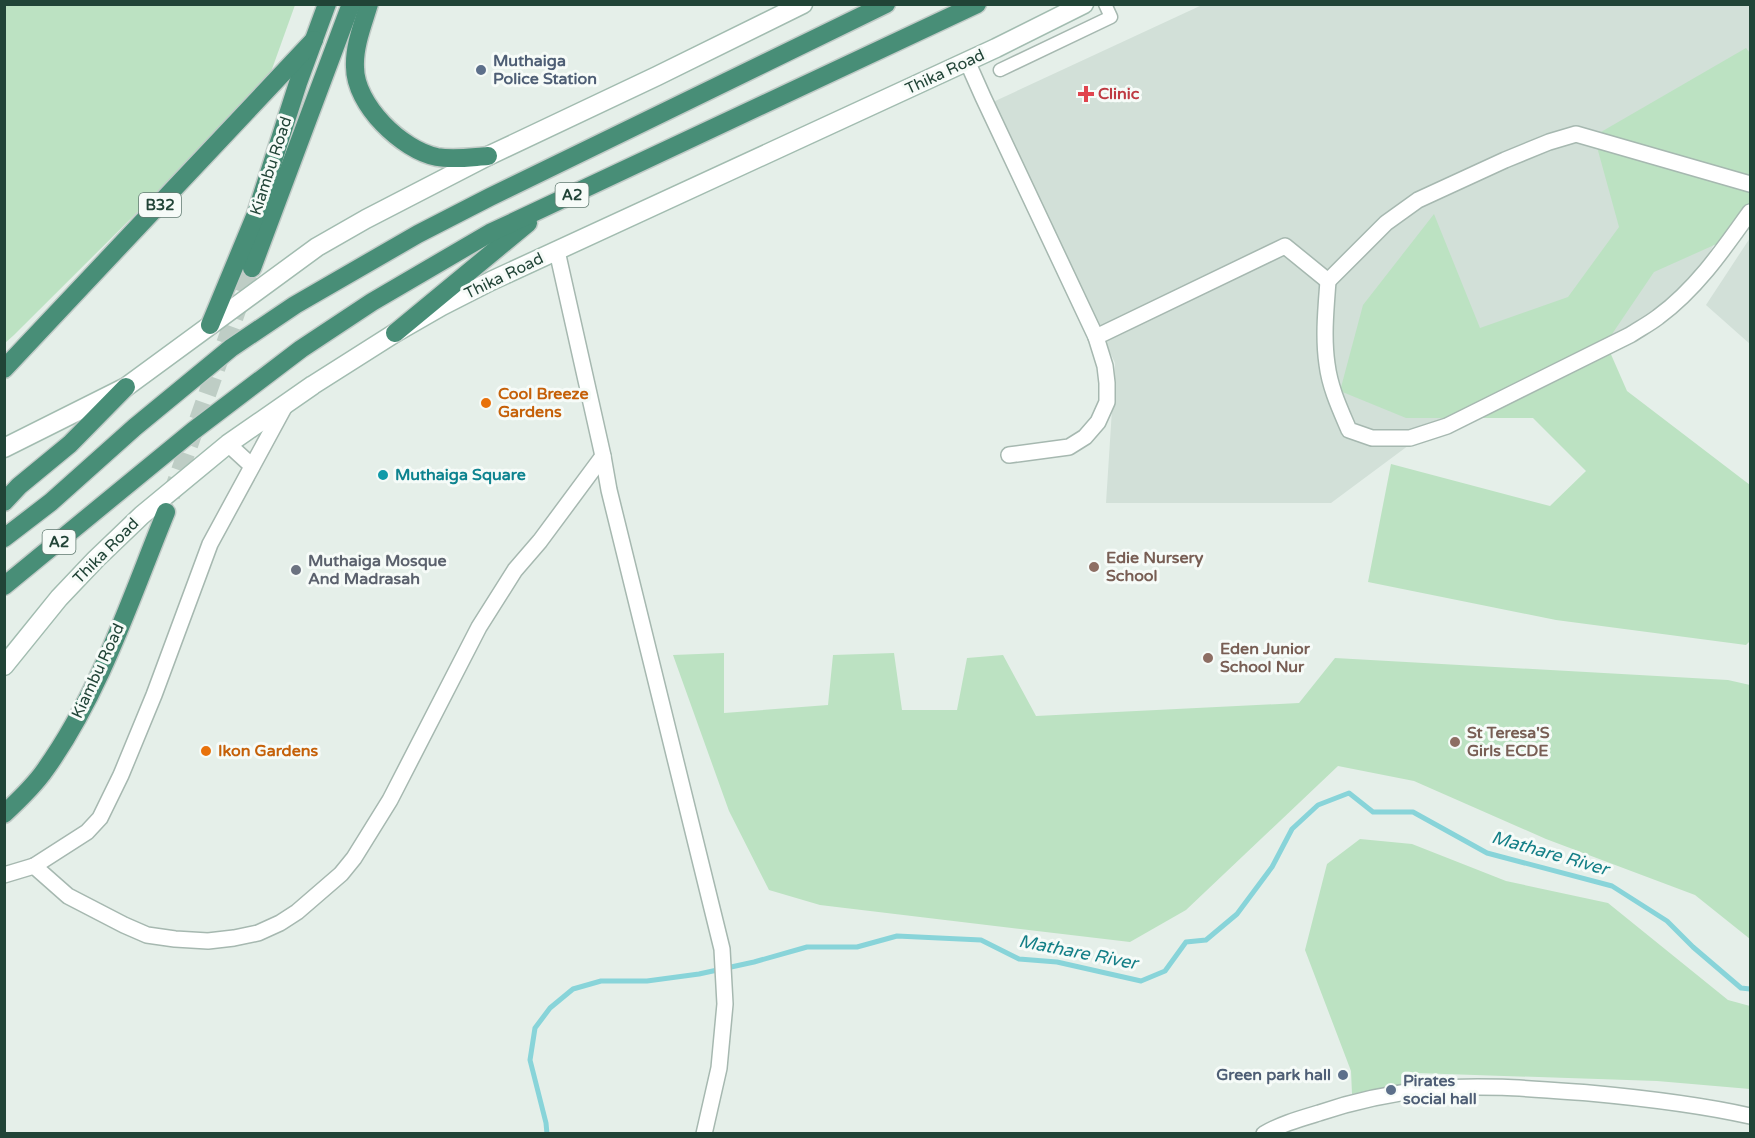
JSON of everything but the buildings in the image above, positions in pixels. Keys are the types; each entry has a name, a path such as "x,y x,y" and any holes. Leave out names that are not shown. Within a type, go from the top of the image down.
{"highway":[{"name":"Kiambu Road","path":"210,325 256,214 298,82 327,4"},
{"name":"Kiambu Road","path":"252,268 351,4"},
{"path":"369,4 358,38 354,67 361,92 381,120 402,141 428,154 454,158 488,156"},
{"name":"A2","path":"4,538 51,502 135,427 231,348 295,305 418,234 479,202 886,4"},
{"name":"Thika Road","path":"4,586 193,431 301,349 372,302 490,233 977,4"},
{"name":"B32","path":"4,369 314,40"},
{"path":"395,333 548,206"},
{"path":"4,502 19,486 70,444 126,387"},
{"name":"Kiambu Road","path":"4,814 44,772 74,724 100,673 166,512"}],"main road":[{"path":"4,448 126,387 317,247 366,219 488,156 803,4"},
{"name":"Thika Road","path":"4,666 59,598 142,515 228,444 313,385 395,333 491,281 967,61 1084,4"}],"street":[{"path":"1000,70 1112,17 1105,4"},
{"path":"967,61 1096,337 1105,366 1107,383 1107,402 1098,422 1085,437 1069,447 1009,456"},
{"path":"1750,184 1576,134 1505,160 1418,200 1386,223 1328,281 1325,319 1327,365 1335,399 1349,430 1372,438 1410,438 1447,426 1630,335 1658,318 1694,285 1750,212"},
{"path":"1096,337 1285,246 1328,281"},
{"path":"557,251 609,490 722,949 725,1004 719,1068 704,1134"},
{"path":"4,874 34,866 87,832 100,818 109,802 154,695 210,544 286,404"},
{"path":"228,444 252,466"},
{"path":"34,866 76,900 147,935 208,941 234,938 258,933 297,912 341,874 354,858 390,800 479,627 515,570 540,541 603,456"},
{"path":"1263,1134 1280,1125 1336,1107 1384,1096 1442,1089 1488,1087 1666,1101 1750,1116"}],"shaded area":[{"path":"1202,5 1750,5 1750,181 1704,262 1657,313 1436,425 1331,503 1106,503 1115,363 993,102"},
{"path":"1750,238 1750,344 1706,305"}],"green space":[{"path":"4,5 295,5 267,83 5,343"},
{"path":"1746,48 1750,53 1750,229 1654,272 1606,343 1627,391 1750,485 1750,641 1746,645 1556,620 1368,582 1391,464 1550,506 1586,471 1533,418 1406,418 1340,391 1363,305 1434,214 1480,328 1568,297 1619,227 1594,136"},
{"path":"724,653 724,713 828,705 833,655 894,653 902,710 957,710 967,658 1003,655 1036,716 1299,703 1335,658 1728,680 1750,685 1750,939 1695,895 1546,839 1414,781 1338,766 1186,910 1130,942 820,905 769,890 729,811 673,655"},
{"path":"1360,839 1412,844 1506,881 1608,903 1728,1000 1750,1006 1750,1089 1657,1081 1416,1073 1418,1081 1352,1094 1351,1071 1305,950 1327,864"}],"waterway":[{"name":"Mathare River","path":"547,1134 530,1060 535,1028 550,1008 573,989 601,981 647,981 699,974 807,947 857,947 897,936 981,940 1019,959 1057,962 1141,981 1165,971 1186,942 1206,940 1237,914 1272,867 1292,829 1318,805 1349,793 1373,812 1413,812 1487,853 1612,886 1667,921 1693,947 1741,988 1750,989"}],"tunnel":[{"path":"171,496 252,268"}],"place":[{"name":"Muthaiga Police Station","path":"481,70"},
{"name":"Clinic","path":"1086,94"},
{"name":"Cool Breeze Gardens","path":"486,403"},
{"name":"Muthaiga Square","path":"383,475"},
{"name":"Edie Nursery School","path":"1094,567"},
{"name":"Muthaiga Mosque And Madrasah","path":"296,570"},
{"name":"Eden Junior School Nur","path":"1208,658"},
{"name":"St Teresa'S Girls ECDE","path":"1455,742"},
{"name":"Ikon Gardens","path":"206,751"},
{"name":"Green park hall","path":"1343,1075"},
{"name":"Pirates social hall","path":"1391,1090"}]}
